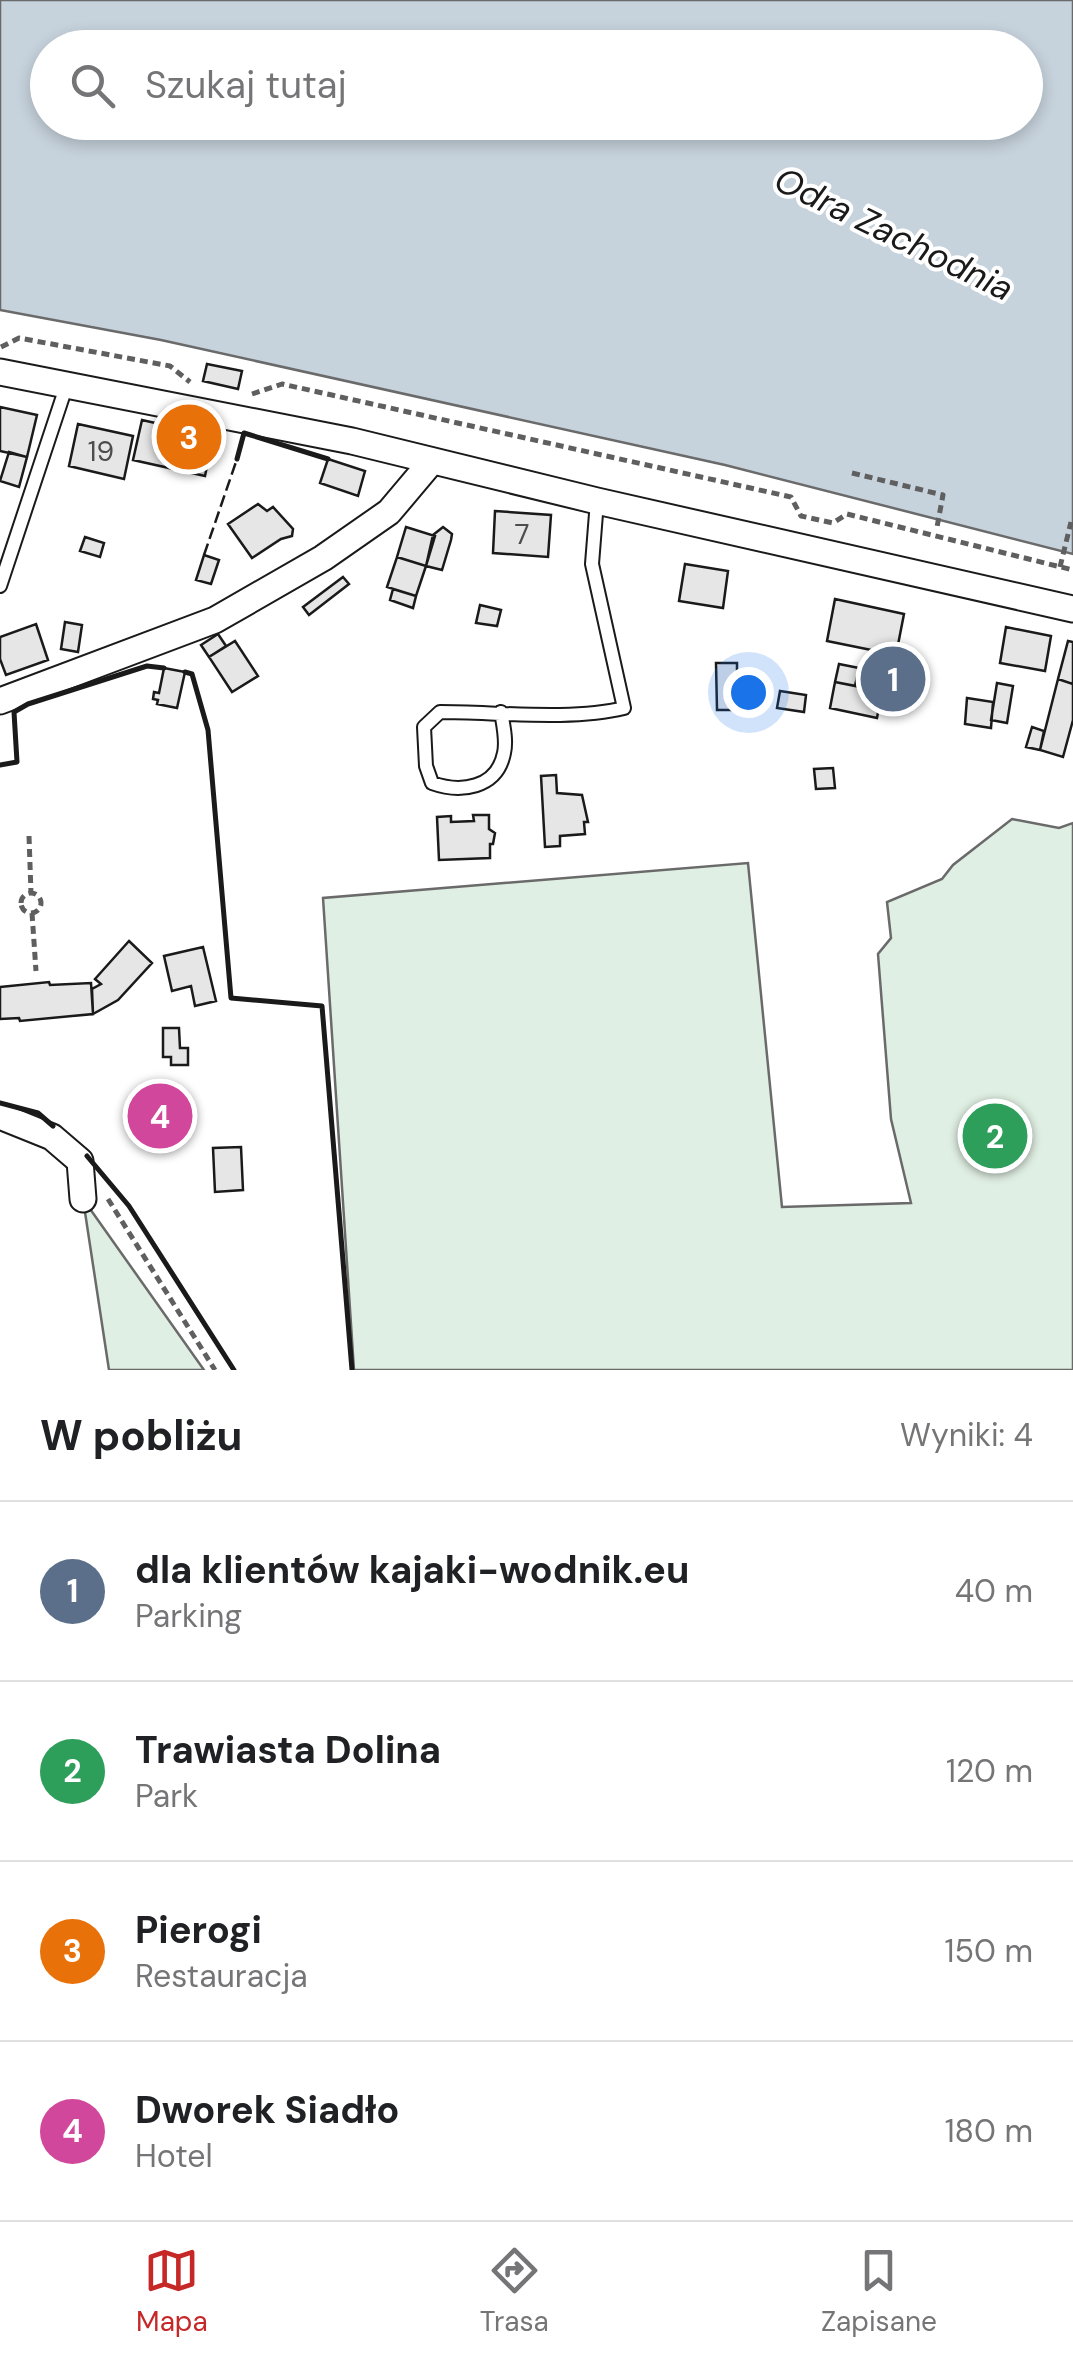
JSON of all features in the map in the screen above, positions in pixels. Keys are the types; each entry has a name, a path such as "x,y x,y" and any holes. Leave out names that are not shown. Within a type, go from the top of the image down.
{"street":[{"path":"0,372 352,442 597,502 1073,609"},
{"path":"0,701 215,620 323,558 389,512 432,461"},
{"path":"0,1116 52,1138 80,1161 83,1199"}],"lane":[{"path":"0,586 67,384"},
{"path":"501,712 504,754 496,769 470,789 449,789 432,783 426,766 424,726 440,712 501,712 600,714 624,708 592,564 597,502"}],"path":[{"path":"0,347 19,338 170,366 197,388"},
{"path":"240,398 282,384 790,497 801,516 833,523 847,514 1073,570"},
{"path":"852,474 946,496 937,527"},
{"path":"1060,567 1070,522"},
{"path":"29,836 31,893"},
{"path":"31,893 21,902 24,910 32,913"},
{"path":"31,893 39,896 41,905 32,913"},
{"path":"32,913 36,971"},
{"path":"80,1161 123,1221 216,1370"}],"green space":[{"path":"1012,819 1059,828 1073,823 1073,1370 354,1370 323,898 748,863 782,1207 911,1203 891,1119 878,954 891,938 887,902 942,879 953,865"},
{"path":"83,1199 204,1370 109,1370"}],"water":[{"name":"Odra Zachodnia","path":"0,0 1073,0 1073,554 725,465 161,340 0,310"}],"building":[{"path":"207,364 242,371 238,389 203,381"},
{"path":"0,407 37,415 27,457 0,451"},
{"path":"142,420 213,436 205,476 133,460"},
{"path":"78,424 133,436 124,479 69,466"},
{"path":"9,452 27,457 19,487 0,481"},
{"path":"328,459 365,471 358,496 320,483"},
{"path":"258,504 267,511 273,507 293,529 292,536 252,558 228,524"},
{"path":"495,511 551,515 548,557 493,553"},
{"path":"406,527 435,536 426,566 397,557"},
{"path":"443,527 452,534 442,570 426,566 433,535"},
{"path":"85,537 104,543 100,557 80,551"},
{"path":"204,555 219,560 211,584 196,580"},
{"path":"397,557 426,566 416,596 387,587"},
{"path":"685,564 728,571 723,608 679,601"},
{"path":"343,577 349,584 309,615 303,607"},
{"path":"393,589 416,596 413,608 390,600"},
{"path":"835,599 904,614 896,655 827,641"},
{"path":"480,605 501,610 497,626 476,623"},
{"path":"65,622 82,625 78,652 61,649"},
{"path":"36,624 48,660 6,675 0,659 0,637"},
{"path":"1006,627 1051,636 1045,671 1000,663"},
{"path":"218,634 226,646 209,657 201,645"},
{"path":"235,641 258,676 232,692 209,657"},
{"path":"1068,641 1073,642 1073,684 1058,679"},
{"path":"716,663 737,663 737,710 717,710"},
{"path":"839,664 859,668 855,686 835,682"},
{"path":"164,668 185,672 177,708 157,704 158,700 153,699 154,692 159,693"},
{"path":"1058,679 1073,684 1073,720 1063,757 1040,750"},
{"path":"835,682 882,691 877,718 830,708"},
{"path":"997,683 1013,686 1007,723 991,720"},
{"path":"780,691 806,695 804,712 777,708"},
{"path":"967,698 993,702 991,728 965,724"},
{"path":"1032,727 1044,731 1040,750 1026,747"},
{"path":"833,768 835,788 816,789 814,769"},
{"path":"556,775 557,793 582,795 588,822 584,822 585,834 560,836 560,846 545,847 541,776"},
{"path":"473,815 489,815 489,829 495,833 490,858 439,860 437,817 451,816 451,822 474,821"},
{"path":"129,941 152,963 118,1000 93,1014 92,989 101,984 95,979"},
{"path":"203,947 216,1001 195,1006 191,986 172,991 164,956"},
{"path":"91,983 93,1014 20,1021 0,1019 0,987"},
{"path":"163,1028 179,1028 180,1048 188,1048 188,1065 171,1065 171,1057 163,1057"},
{"path":"241,1147 243,1190 215,1192 213,1148"}],"fence":[{"path":"204,555 237,459"}],"wall":[{"path":"237,459 244,433 328,459"},
{"path":"0,765 17,762 14,712 147,666 164,668"},
{"path":"185,672 192,674 208,730 231,998 322,1006 352,1370"},
{"path":"0,1103 38,1113 53,1126"},
{"path":"87,1156 129,1206 234,1370"}],"place":[{"name":"Pierogi","path":"189,437"},
{"name":"dla klientów kajaki-wodnik.eu","path":"893,679"},
{"name":"Dworek Siadło","path":"160,1116"},
{"name":"Trawiasta Dolina","path":"995,1136"}]}
